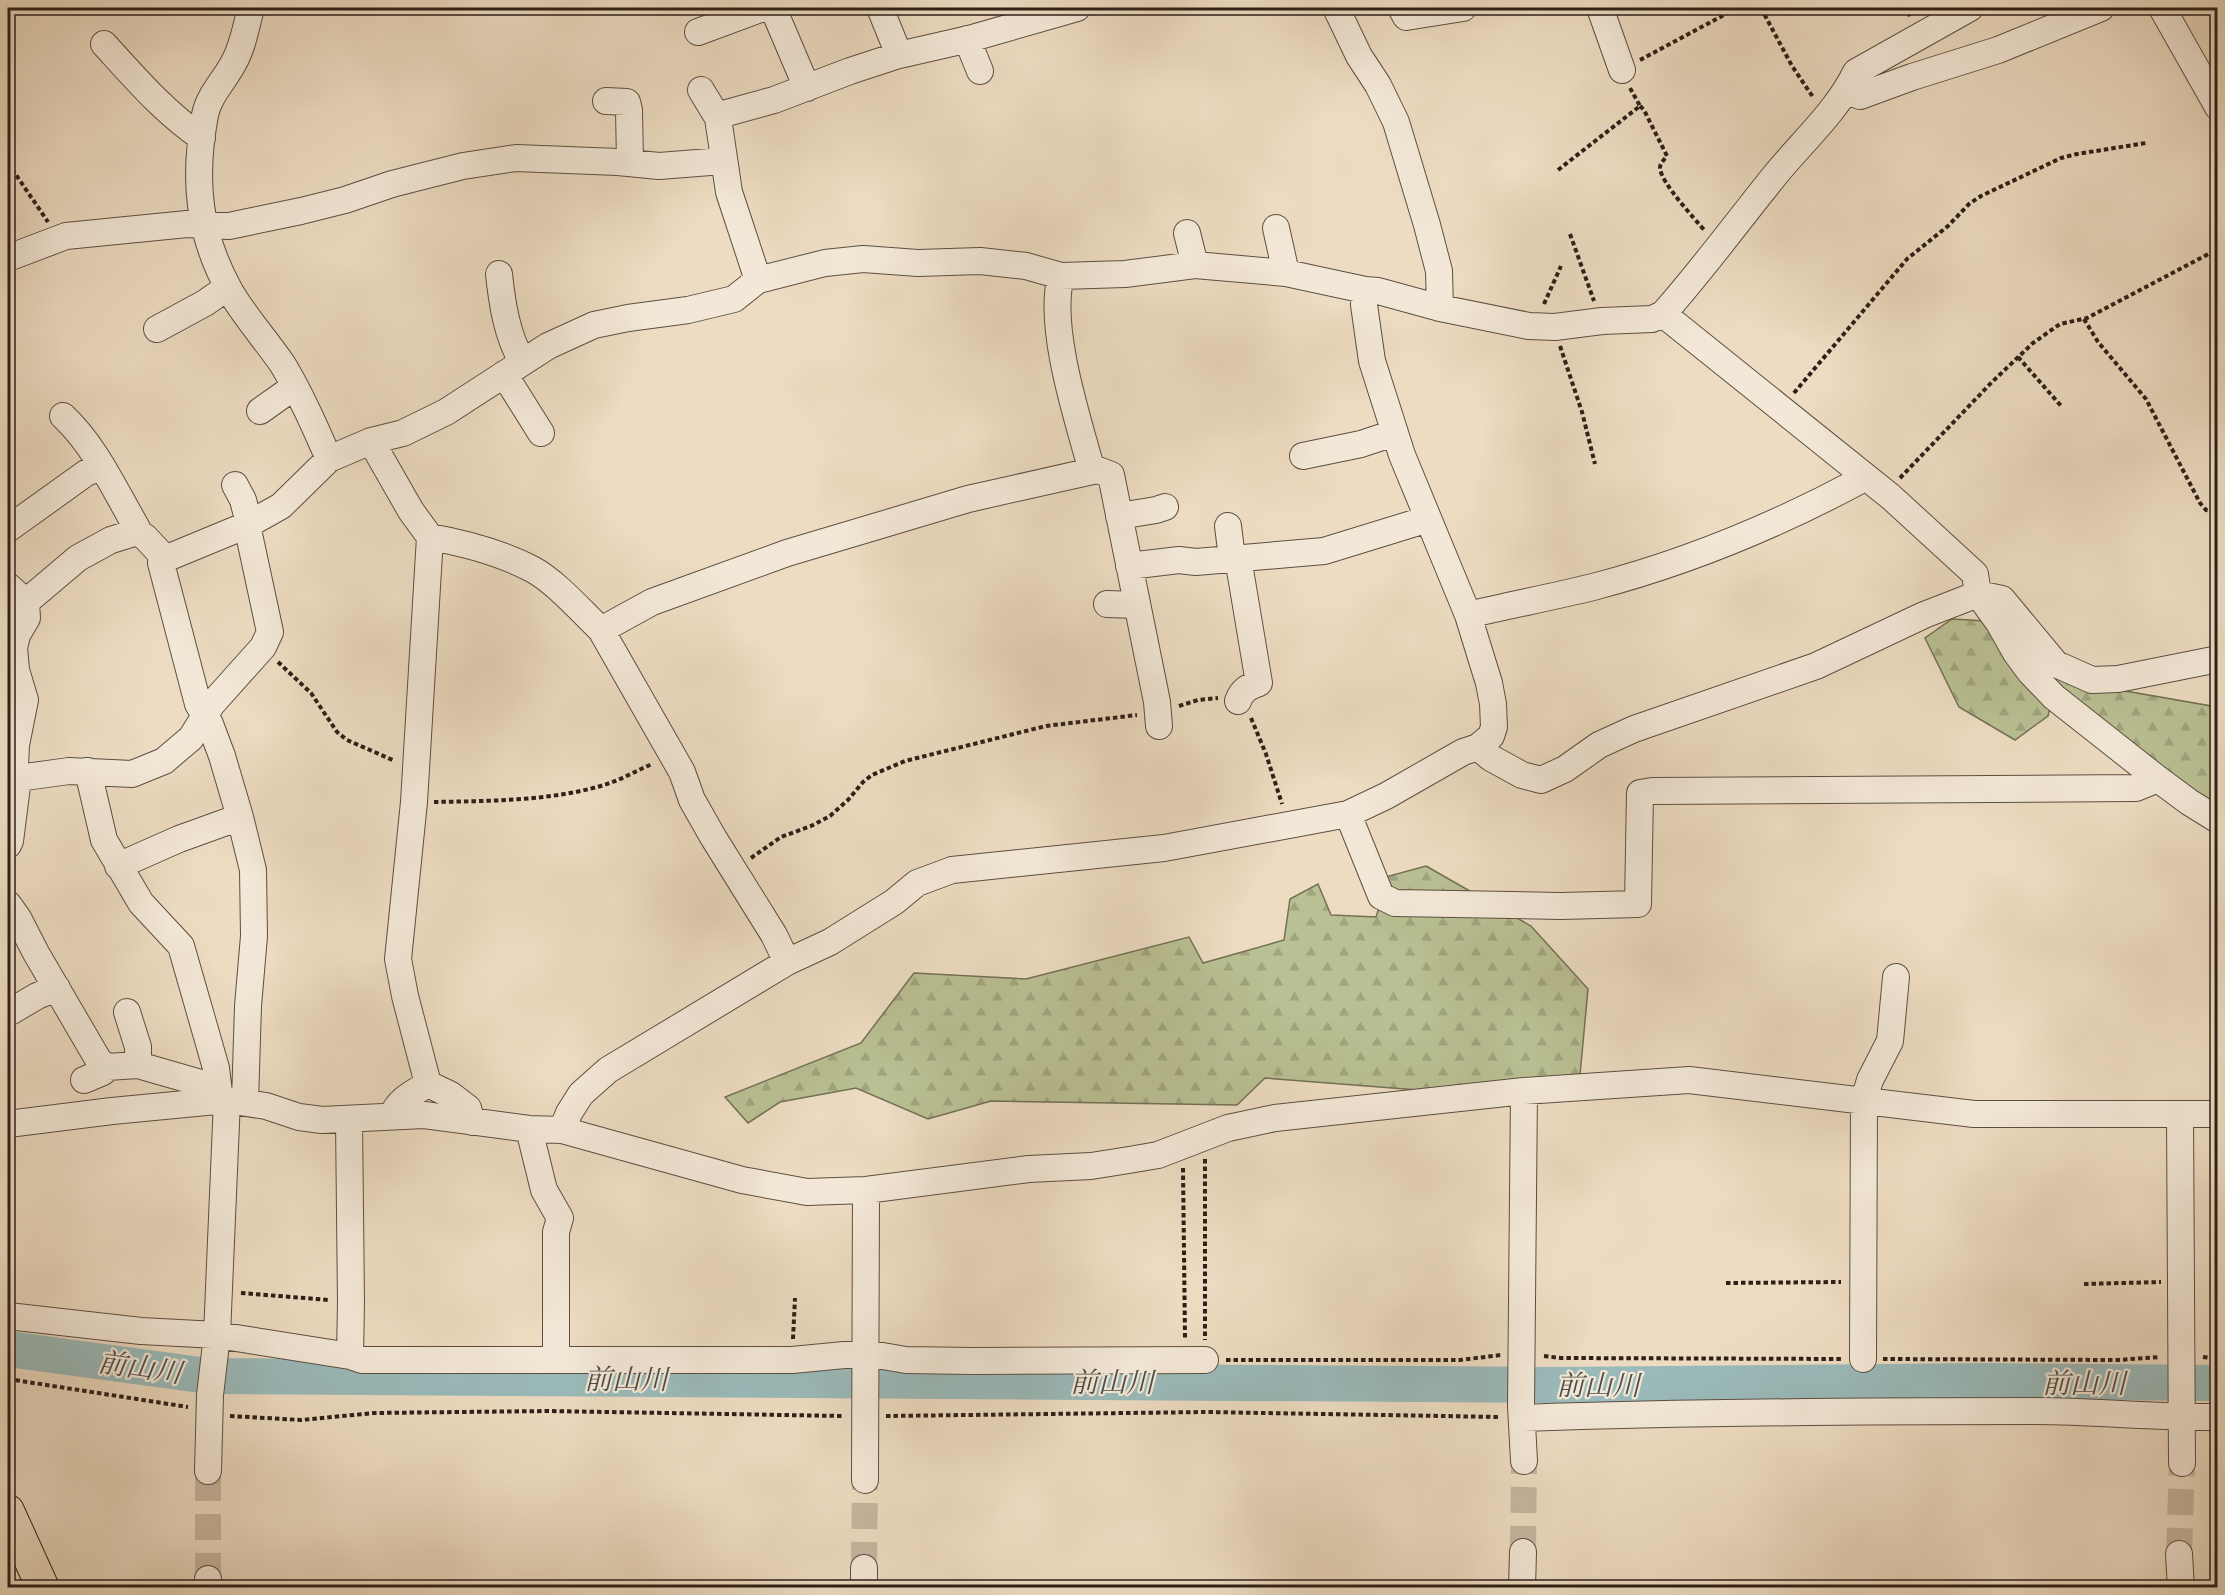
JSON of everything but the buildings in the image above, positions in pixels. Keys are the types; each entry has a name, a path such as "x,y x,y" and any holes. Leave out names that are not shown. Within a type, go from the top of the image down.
{"main road":[{"path":"8,1511 43,1587"}],"street":[{"path":"250,8 240,50 205,113 198,178 203,225 215,261 228,287 283,366 329,459"},
{"path":"698,32 763,8"},
{"path":"772,8 807,88"},
{"path":"880,8 898,55"},
{"path":"718,118 723,114 774,100 898,55 967,39 1077,8"},
{"path":"1336,8 1359,56 1378,85 1396,122 1439,271 1440,308"},
{"path":"1401,8 1406,17 1463,8"},
{"path":"1600,8 1622,70"},
{"path":"63,416 90,447 137,528 137,532 161,554 172,555 248,524 281,506 329,459 371,441 403,433 446,412 548,346 594,325 688,310 734,299 758,280 825,263 863,259 918,263 980,261 1026,266 1062,276 1125,274 1195,265 1287,273 1378,291 1440,308 1546,326 1652,319 1663,314 1719,248 1776,174 1847,91 1856,72 1970,8"},
{"path":"1847,91 1860,96 1998,50 2101,8"},
{"path":"2162,8 2217,106"},
{"path":"967,39 980,71"},
{"path":"104,44 157,102 202,138"},
{"path":"701,90 718,118 729,192 758,280"},
{"path":"606,101 627,102 630,163"},
{"path":"8,258 66,236 187,224 229,226 345,200 392,184 463,166 516,158 659,166 723,161"},
{"path":"1276,228 1287,273"},
{"path":"1187,233 1195,265"},
{"path":"499,274 514,349 513,368 541,433"},
{"path":"1062,276 1059,284 1058,329 1079,425 1092,471"},
{"path":"157,329 205,303 228,287"},
{"path":"562,1130 581,1094 608,1070 787,962 830,942 894,902 917,883 952,870 1164,848 1348,814 1386,796 1463,752 1478,747 1491,736 1494,727 1493,704 1489,683 1468,615 1394,434 1372,361 1364,305 1365,290"},
{"path":"1663,314 1891,497 1975,574 1978,594 2030,672 2054,697 2158,779 2217,820"},
{"path":"260,411 284,394 296,389"},
{"path":"1304,456 1361,444 1394,434"},
{"path":"371,441 411,511 430,537 505,558 533,569 601,630 672,754 713,837 774,935 787,962"},
{"path":"8,529 86,473 101,467"},
{"path":"601,630 652,602 787,554 968,499 1098,471 1111,475 1159,719"},
{"path":"1468,615 1594,586 1681,559 1805,510 1859,480 1862,475"},
{"path":"13,772 88,771 132,774 148,769 178,750 190,738 204,716 263,646 270,632 243,500 235,485"},
{"path":"1119,516 1166,507"},
{"path":"1129,566 1179,560 1196,562 1324,551 1428,519"},
{"path":"1228,526 1259,683 1240,693 1238,701"},
{"path":"8,845 16,745 25,700 16,670 14,648 17,635 27,618 17,594 111,540 137,532"},
{"path":"430,537 414,802 398,959 405,996 428,1084 451,1095 468,1108 472,1122"},
{"path":"161,554 166,584 198,704 210,724 222,756 253,870 254,903 227,1098 217,1340 210,1403 208,1471"},
{"path":"1478,747 1491,758 1522,775 1540,780 1565,769 1599,746 1634,729 1816,666 1924,615 1978,594 2002,599 2056,664 2091,680 2118,679 2217,659"},
{"path":"1107,604 1137,605"},
{"path":"88,771 104,840 141,903 181,946 216,1068 227,1098"},
{"path":"1348,814 1381,896 1395,903 1561,906 1638,904 1640,793 1806,789 2136,788 2158,779"},
{"path":"118,866 179,839 240,817"},
{"path":"8,904 16,939 57,988 99,1061 107,1067 138,1065 227,1098 266,1106 299,1117 349,1120 424,1115 529,1129 562,1130 772,1187 807,1192 866,1190 1029,1169 1110,1163 1158,1155 1228,1128 1275,1118 1524,1091 1689,1080 1974,1114 2217,1114"},
{"path":"1863,1359 1864,1100 1870,1080 1890,1041 1896,977"},
{"path":"10,1012 37,996 57,988"},
{"path":"127,1012 138,1047 138,1065"},
{"path":"84,1080 103,1072 107,1067"},
{"path":"392,1116 395,1108 402,1101 428,1084"},
{"path":"1524,1091 1521,1412 1524,1461"},
{"path":"8,1124 227,1098"},
{"path":"2180,1114 2182,1462"},
{"path":"349,1120 350,1356"},
{"path":"529,1129 544,1190 560,1218 556,1232 556,1360"},
{"path":"865,1480 866,1190"},
{"path":"8,1316 350,1356 362,1360 1195,1360"},
{"path":"1521,1412 2182,1410 2217,1417"},
{"path":"1522,1587 1523,1552"},
{"path":"2179,1554 2181,1587"}],"path":[{"path":"1761,8 1792,66 1826,116"},
{"path":"1640,106 1667,156 1661,163 1660,170 1671,189 1719,248"},
{"path":"1780,410 1907,259 1948,226 1969,204 2061,158 2146,143"},
{"path":"8,163 58,239"},
{"path":"1570,234 1602,321"},
{"path":"1891,497 1903,474 2033,343 2060,324 2087,318 2217,249"},
{"path":"1561,266 1546,326 1556,332 1582,412 1595,464"},
{"path":"2084,318 2098,342 2146,399 2200,504 2206,510 2217,512"},
{"path":"2018,357 2062,407"},
{"path":"263,646 310,693 337,732 347,740 393,759 398,764"},
{"path":"736,872 755,854 781,837 830,816 872,775 905,761 1046,726 1159,719 1198,700 1226,698 1244,703 1266,754 1287,825"},
{"path":"414,802 519,799 573,791 609,783 672,754"},
{"path":"1193,1142 1195,1360"},
{"path":"1193,1142 1195,1360"},
{"path":"1726,1283 1841,1282"},
{"path":"2084,1284 2181,1282"},
{"path":"219,1291 351,1302"},
{"path":"792,1360 795,1298"},
{"path":"1195,1360 2217,1359"},
{"path":"8,1379 193,1407 210,1403 222,1415 301,1420 374,1413 526,1411 865,1414 1521,1412"}],"green space":[{"path":"1952,619 1986,621 2068,681 2217,707 2217,813 2054,691 2048,716 2015,740 1959,707 1925,638"},
{"path":"1426,866 1531,926 1588,989 1580,1075 1418,1090 1265,1078 1237,1105 991,1101 928,1119 856,1088 780,1102 748,1123 725,1097 861,1043 914,973 1026,979 1189,937 1203,963 1284,940 1290,899 1318,884 1331,915 1376,917 1389,876"}],"waterway":[{"name":"前山川","path":"8,1349 208,1376 1552,1385 1988,1381 2218,1383"}],"tunnel":[{"path":"1523,1552 1524,1461"},
{"path":"2179,1554 2182,1463"},
{"path":"208,1471 208,1579"},
{"path":"864,1568 865,1480"}]}
